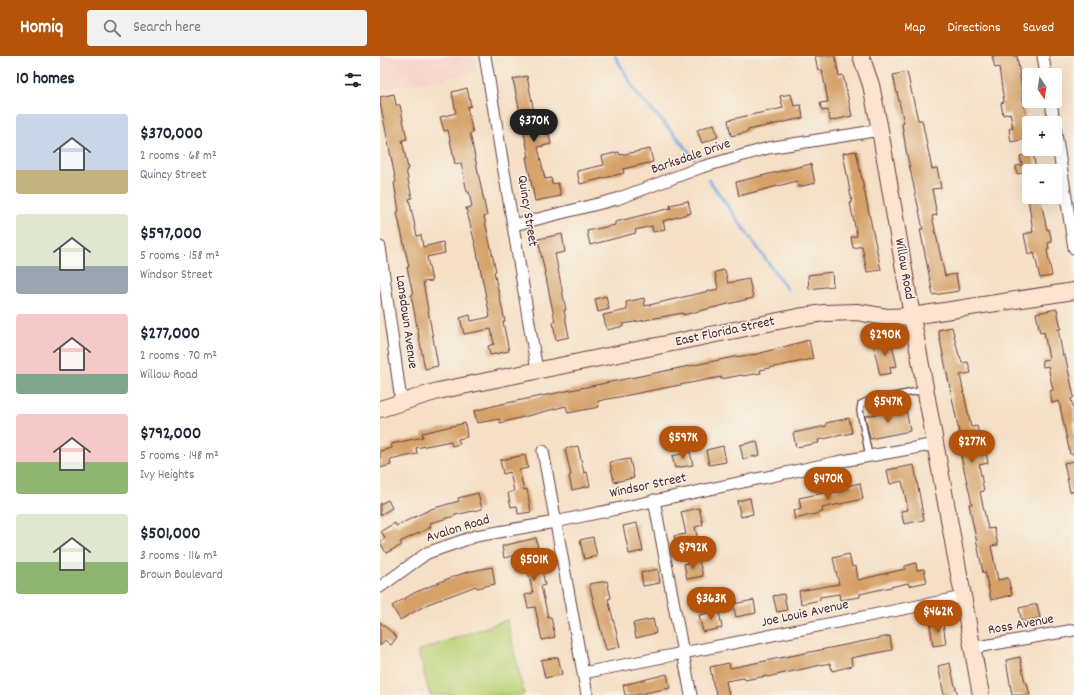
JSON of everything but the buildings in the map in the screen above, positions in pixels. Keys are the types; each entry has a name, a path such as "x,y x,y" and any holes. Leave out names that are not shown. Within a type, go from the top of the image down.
{"main road":[{"name":"Willow Road","path":"861,56 871,85 880,130 912,316 981,695"},
{"name":"East Florida Street","path":"380,409 401,401 438,391 824,313 857,312 887,317 912,316 1074,291"}],"street":[{"name":"Quincy Street","path":"485,56 537,371"},
{"path":"1043,56 1045,68"},
{"name":"Barksdale Drive","path":"514,225 617,199 702,167 768,148 880,130"},
{"path":"1060,156 1074,248"},
{"name":"Lansdown Avenue","path":"380,247 382,274 401,401"},
{"name":"Windsor Street","path":"555,522 654,500 936,444"},
{"path":"543,451 587,695"},
{"path":"654,500 691,695"},
{"name":"Avalon Road","path":"380,587 427,553 476,536 555,522"},
{"name":"Joe Louis Avenue","path":"583,674 963,597"},
{"name":"Ross Avenue","path":"972,648 1074,630"}],"lane":[{"path":"870,456 861,416 861,404 867,401 926,390"}],"shaded area":[{"path":"380,56 474,56 477,72 380,90"}],"green space":[{"path":"507,620 524,695 430,695 418,651"}],"waterway":[{"path":"615,56 638,95 694,158"},
{"path":"709,180 787,289"}]}
